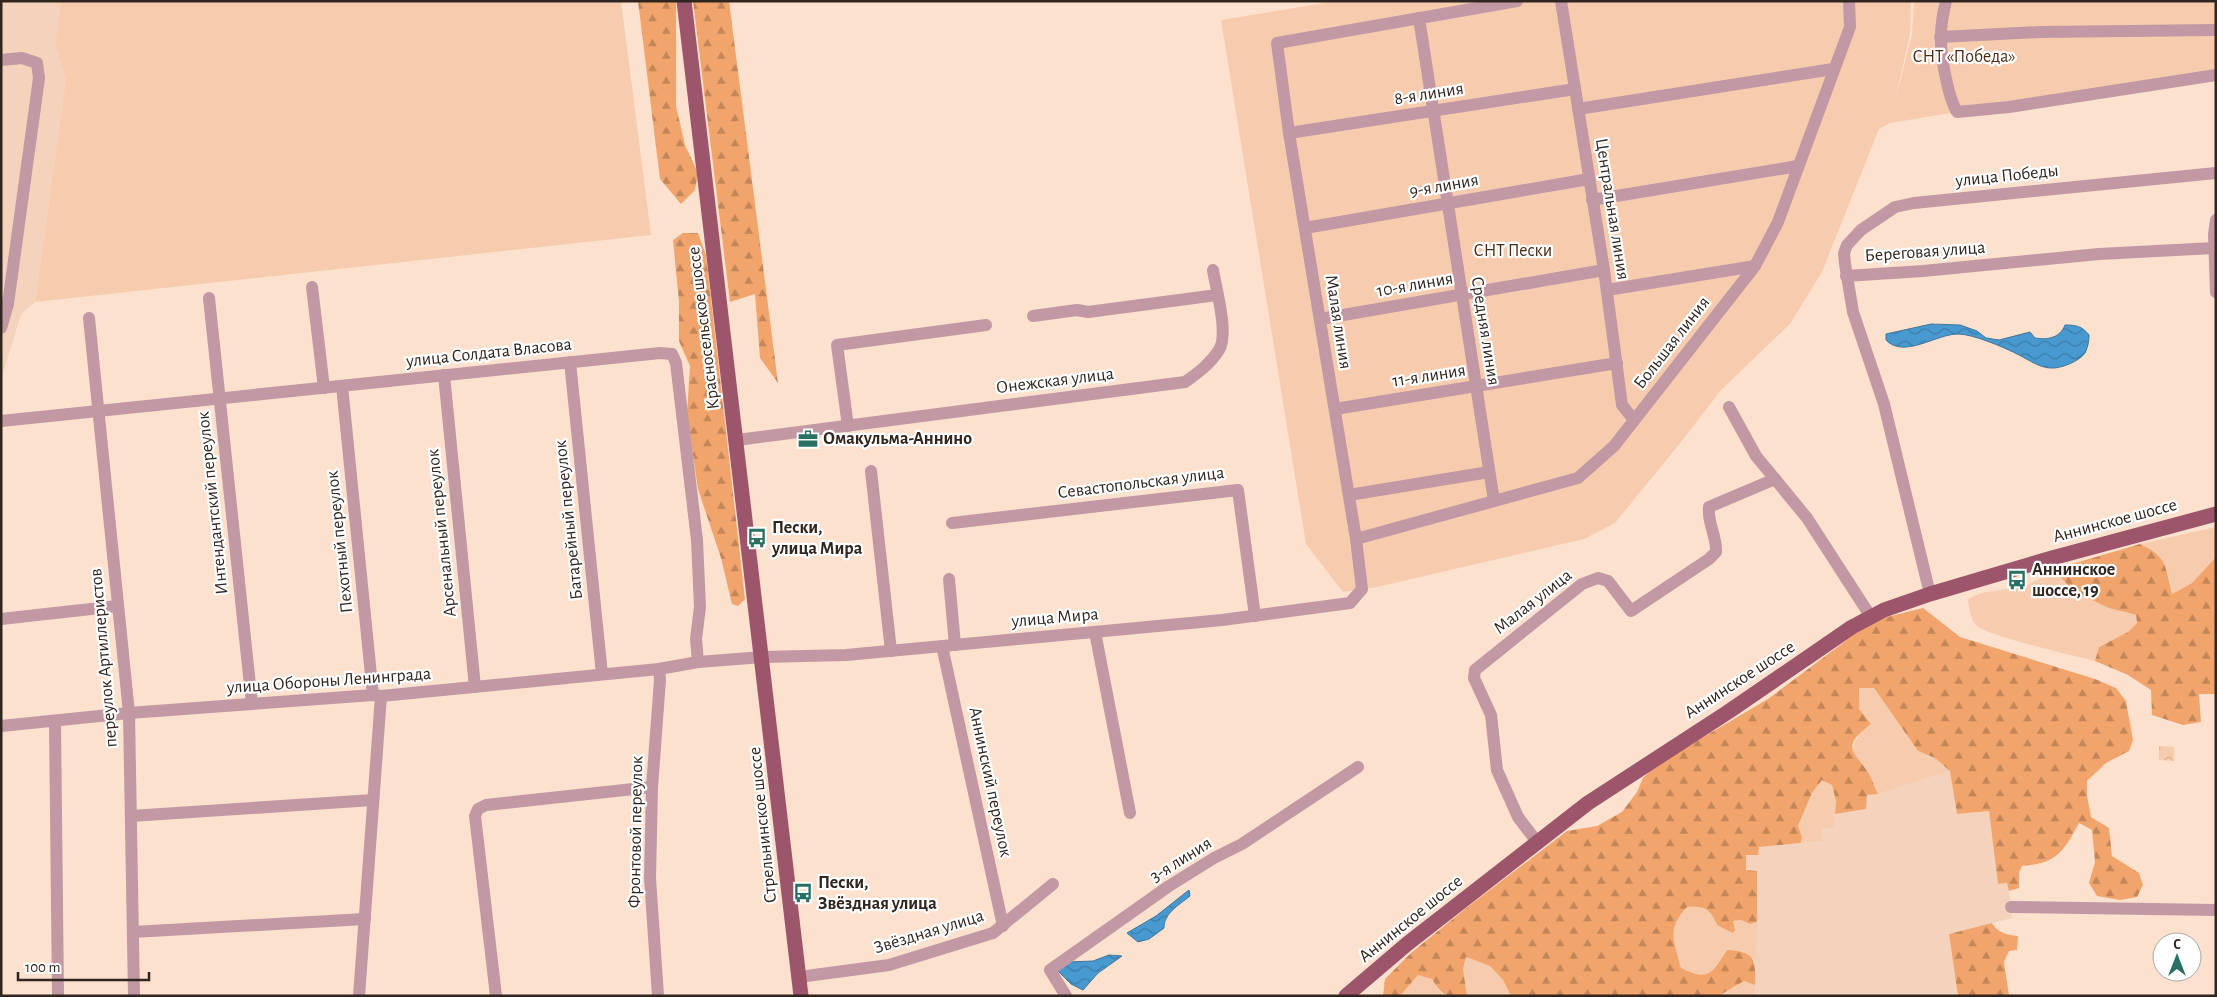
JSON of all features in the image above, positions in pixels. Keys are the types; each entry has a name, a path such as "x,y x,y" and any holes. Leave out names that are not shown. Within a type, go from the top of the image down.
{"main road":[{"name":"Красносельское шоссе","path":"684,1 762,653"},
{"name":"Аннинское шоссе","path":"1346,996 1407,944 1597,797 1852,627 1884,610 1930,594 2069,553 2216,514"},
{"name":"Стрельнинское шоссе","path":"762,653 801,996"}],"street":[{"path":"1419,18 1517,1"},
{"name":"Центральная линия","path":"1561,1 1604,270 1622,404 1634,420"},
{"name":"Большая линия","path":"1356,539 1578,478 1614,446 1755,266 1778,222 1850,27 1850,1"},
{"path":"1946,1 1940,37 1947,77 1957,112 2009,107 2216,75"},
{"name":"Малая линия","path":"1350,603 1362,589 1356,539 1277,43 1419,18"},
{"name":"Средняя линия","path":"1419,18 1494,501"},
{"path":"1940,37 2041,32 2216,30"},
{"path":"1,60 22,58 37,63 39,78 10,294 1,328"},
{"path":"1578,109 1833,69"},
{"name":"8-я линия","path":"1290,133 1575,89"},
{"path":"1592,200 1798,166"},
{"name":"улица Победы","path":"1846,276 1844,253 1848,245 1862,230 1895,207 1914,203 2216,173"},
{"name":"9-я линия","path":"1305,228 1589,179"},
{"path":"2216,220 2214,248 2216,292"},
{"name":"Береговая улица","path":"1930,594 1884,404 1854,312 1846,276 1923,272 2099,254 2214,248"},
{"path":"1607,290 1755,266"},
{"name":"Онежская улица","path":"737,440 1185,382 1202,370 1220,349 1223,333 1213,270"},
{"name":"10-я линия","path":"1320,319 1604,270"},
{"path":"312,287 324,388"},
{"path":"1033,316 1076,310 1088,312 1218,295"},
{"name":"Интендантский переулок","path":"209,298 252,704"},
{"name":"переулок Артиллеристов","path":"89,318 129,713 134,996"},
{"path":"848,426 837,345 986,326"},
{"name":"улица Солдата Власова","path":"1,421 660,353 672,354 676,362 697,540 700,607 696,639 698,662"},
{"name":"Батарейный переулок","path":"570,362 602,674"},
{"name":"11-я линия","path":"1335,409 1617,362"},
{"name":"Арсенальный переулок","path":"444,375 474,688"},
{"name":"Пехотный переулок","path":"342,386 377,695 373,800 360,996"},
{"path":"1729,407 1756,456 1806,518 1870,618"},
{"path":"871,471 891,651"},
{"path":"1349,495 1490,472"},
{"name":"Малая улица","path":"1537,842 1518,817 1497,770 1491,715 1474,678 1475,670 1582,584 1598,578 1608,581 1631,611 1716,552 1716,544 1708,516 1709,507 1775,479"},
{"name":"Севастопольская улица","path":"952,523 1238,490 1256,616"},
{"path":"950,579 955,645"},
{"name":"улица Мира","path":"698,662 762,653 846,655 891,651 1256,616 1350,603"},
{"path":"1,619 118,606"},
{"path":"1095,632 1130,814"},
{"name":"Аннинский переулок","path":"942,646 1003,926"},
{"name":"улица Обороны Ленинграда","path":"1,726 129,713 474,688 659,669 698,662"},
{"name":"Фронтовой переулок","path":"658,996 650,878 652,787 660,680 659,669"},
{"path":"55,722 58,996"},
{"name":"3-я линия","path":"1066,996 1050,970 1169,886 1214,858 1242,844 1358,767"},
{"path":"496,996 475,816 478,809 486,805 652,787"},
{"path":"132,816 373,800"},
{"name":"Звёздная улица","path":"799,977 889,965 993,933 1052,884"},
{"path":"2011,907 2216,910"},
{"path":"133,932 365,919"}],"shaded area":[{"path":"1,1 61,1 55,45 66,79 35,302 21,314 1,380"},
{"path":"1950,771 1957,814 1989,811 1998,884 2008,883 2012,918 1949,934 1958,996 1754,996 1757,871 1746,870 1746,855 1759,847 1823,841 1822,828 1834,827 1835,814 1866,809 1867,795 1878,794"}],"green space":[{"path":"61,1 621,1 651,235 35,302 66,79 55,45"},
{"path":"638,1 676,1 676,106 685,145 698,173 695,190 681,204 660,179"},
{"path":"693,1 729,1 778,383 760,358 755,294 730,302"},
{"name":"СНТ Пески","path":"1337,1 1911,1 1910,34 1894,106 1912,34 1914,1 2216,1 2216,75 1957,112 1890,123 1879,129 1822,272 1790,324 1721,390 1615,523 1584,539 1377,587 1343,592 1306,544 1221,20"},
{"path":"683,233 698,233 706,255 745,599 738,606 732,604 721,558 698,489 687,414 690,366 679,341 679,302 673,240"},
{"path":"2216,527 2216,557 2192,583 2172,594 2164,563 2156,553 2140,544"},
{"path":"2140,544 2161,558 2166,569 2172,594 2192,583 2216,557 2216,694 2199,694 2201,722 2183,725 2152,715 2151,690 2128,675 2095,661 2099,647 2128,632 2137,623 2136,615 2109,608 2073,591 2061,577 2065,566"},
{"path":"2065,566 2061,577 2122,612 2136,615 2137,623 2128,632 2099,647 2095,661 1996,635 1983,630 1972,620 1968,599 1981,593 2025,586"},
{"path":"1923,608 1960,637 2095,679 2116,688 2126,701 2133,740 2129,751 2106,763 2087,781 2087,795 2091,817 2109,828 2112,856 2139,873 2143,885 2137,897 2120,900 2097,896 2089,883 2095,862 2092,830 2079,823 2063,849 2052,859 2022,866 2019,873 2019,888 2009,891 2007,883 1998,884 1989,811 1957,814 1950,771 1935,758 1918,751 1874,688 1859,688 1859,709 1871,724 1861,732 1852,745 1855,755 1870,776 1878,794 1867,795 1866,809 1835,814 1836,801 1832,785 1822,780 1812,793 1798,826 1802,837 1801,843 1759,847 1758,855 1746,855 1746,870 1757,871 1757,922 1750,924 1741,920 1733,921 1735,930 1733,933 1717,925 1712,915 1706,909 1687,907 1676,922 1674,943 1681,968 1704,975 1713,969 1727,950 1736,951 1752,958 1755,968 1755,985 1744,981 1720,995 1511,996 1503,980 1490,966 1466,957 1463,969 1467,996 1446,994 1439,989 1432,979 1418,975 1400,996 1383,996 1385,979 1411,953 1567,831 1597,826 1622,812 1637,792 1643,778 1656,765 1768,699 1859,631 1879,619"},
{"path":"1859,688 1874,688 1918,751 1935,758 1950,771 1878,794 1853,750 1862,731"},
{"path":"2159,746 2174,747 2174,761 2159,760"},
{"path":"1823,779 1832,784 1836,801 1834,827 1822,829 1823,841 1801,843 1802,837 1798,827 1812,793"},
{"path":"1702,906 1713,913 1717,925 1735,930 1733,921 1741,920 1750,924 1757,922 1756,962 1753,958 1727,950 1713,969 1704,975 1681,968 1674,943 1676,922 1687,907"},
{"path":"1992,923 2003,933 2018,936 2017,950 2009,951 2004,962 2009,996 1958,996 1949,934"},
{"path":"1466,957 1490,966 1503,980 1511,996 1467,996 1463,969"},
{"path":"1418,974 1432,979 1439,991 1447,996 1400,996"},
{"path":"1744,981 1755,985 1754,996 1690,996 1733,988"}],"water":[{"path":"1931,324 1960,325 1977,331 1986,338 1999,340 2030,332 2035,338 2049,338 2060,333 2065,325 2072,325 2084,330 2089,335 2089,340 2085,353 2079,359 2064,366 2047,368 1972,336 1949,335 1920,344 1902,347 1893,345 1886,340 1886,334"},
{"path":"1189,890 1190,896 1169,914 1164,928 1149,939 1138,942 1127,933 1156,916"},
{"path":"1109,955 1122,956 1098,973 1083,990 1071,984 1057,970 1068,962 1093,961"}],"place":[{"name":"Омакульма-Аннино","path":"808,439"},
{"name":"Пески, улица Мира","path":"757,538"},
{"name":"Аннинское шоссе, 19","path":"2017,580"},
{"name":"Пески, Звёздная улица","path":"803,893"}],"park label":[{"name":"СНТ «Победа»","path":"1964,57"}]}
